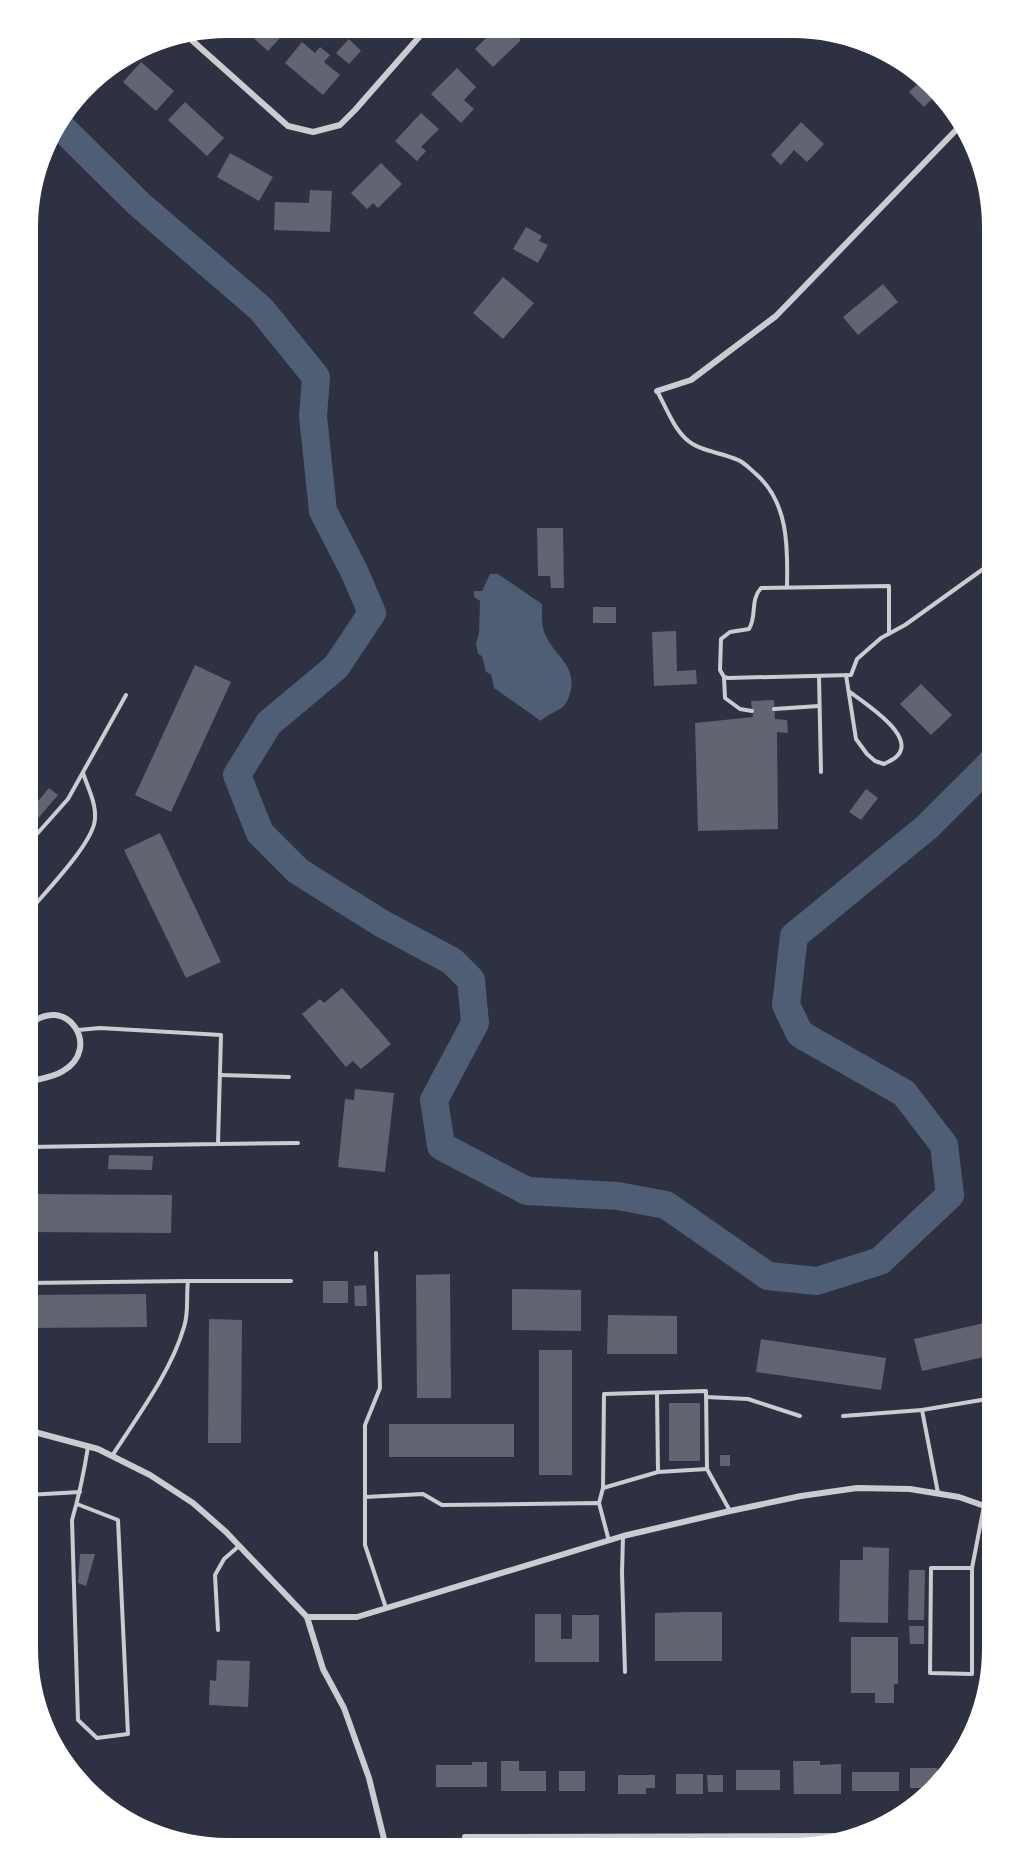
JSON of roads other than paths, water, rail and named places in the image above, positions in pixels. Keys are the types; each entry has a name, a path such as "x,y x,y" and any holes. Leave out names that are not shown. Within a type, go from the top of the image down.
{"street":[{"path":"192,41 288,126 313,132 340,125 418,38"},
{"path":"657,391 691,380 776,316 956,130"},
{"path":"38,1018 42,1015 54,1014 69,1019 78,1030 81,1047 77,1058 63,1071 38,1079"},
{"path":"38,1433 89,1446 112,1456 150,1475 193,1503 239,1546 307,1617 323,1669 344,1708 369,1778 384,1838"},
{"path":"307,1617 357,1617 623,1536 801,1496 857,1488 910,1489 959,1497 982,1505"},
{"path":"465,1837 817,1836"}],"lane":[{"path":"657,391 675,425 687,440 706,450 740,460 768,485 780,508 788,549 787,586"},
{"path":"724,677 850,675 857,658 982,570"},
{"path":"752,711 741,709 725,698 724,677 720,670 721,639 730,632 749,629 752,624 755,597 761,588 889,586 889,634"},
{"path":"846,675 856,739 875,761 884,764 897,757 902,746 901,738 895,728 850,692"},
{"path":"819,676 821,772"},
{"path":"38,833 68,799 126,695"},
{"path":"774,709 819,706"},
{"path":"38,901 89,839 96,821 94,805 83,773"},
{"path":"78,1030 99,1028 221,1035 218,1144"},
{"path":"220,1075 289,1077"},
{"path":"38,1148 298,1143"},
{"path":"376,1253 380,1388 365,1425 365,1545 386,1609"},
{"path":"112,1456 164,1375 171,1359 185,1326 188,1281"},
{"path":"38,1283 291,1281"},
{"path":"609,1541 599,1503 603,1488 604,1394 706,1391 706,1469 730,1511"},
{"path":"657,1393 658,1472"},
{"path":"706,1398 748,1399 801,1416"},
{"path":"843,1416 922,1410 982,1400"},
{"path":"922,1410 938,1494"},
{"path":"77,1504 118,1520 128,1734 97,1737 78,1720 72,1520 77,1504 81,1492 89,1446"},
{"path":"603,1488 658,1472 706,1469"},
{"path":"38,1494 81,1492"},
{"path":"365,1497 423,1494 442,1505 599,1503"},
{"path":"972,1568 931,1568 930,1673 972,1674 972,1568 982,1516"},
{"path":"623,1536 625,1672"},
{"path":"218,1630 215,1575 224,1559 239,1546"}],"water":[{"path":"490,574 498,574 542,604 544,632 570,673 571,689 567,702 541,721 494,688 491,674 486,672 482,656 478,654 476,643 479,634 480,601 474,597 474,591 482,591"}],"waterway":[{"path":"64,130 139,204 261,309 316,377 313,416 323,511 354,571 372,613 336,667 269,723 237,775 260,833 298,871 381,923 452,961 471,980 475,1023 434,1100 441,1146 527,1191 618,1196 666,1205 768,1276 817,1281 880,1261 950,1195 944,1145 904,1093 800,1034 786,1005 794,936 927,827 982,772"}]}
